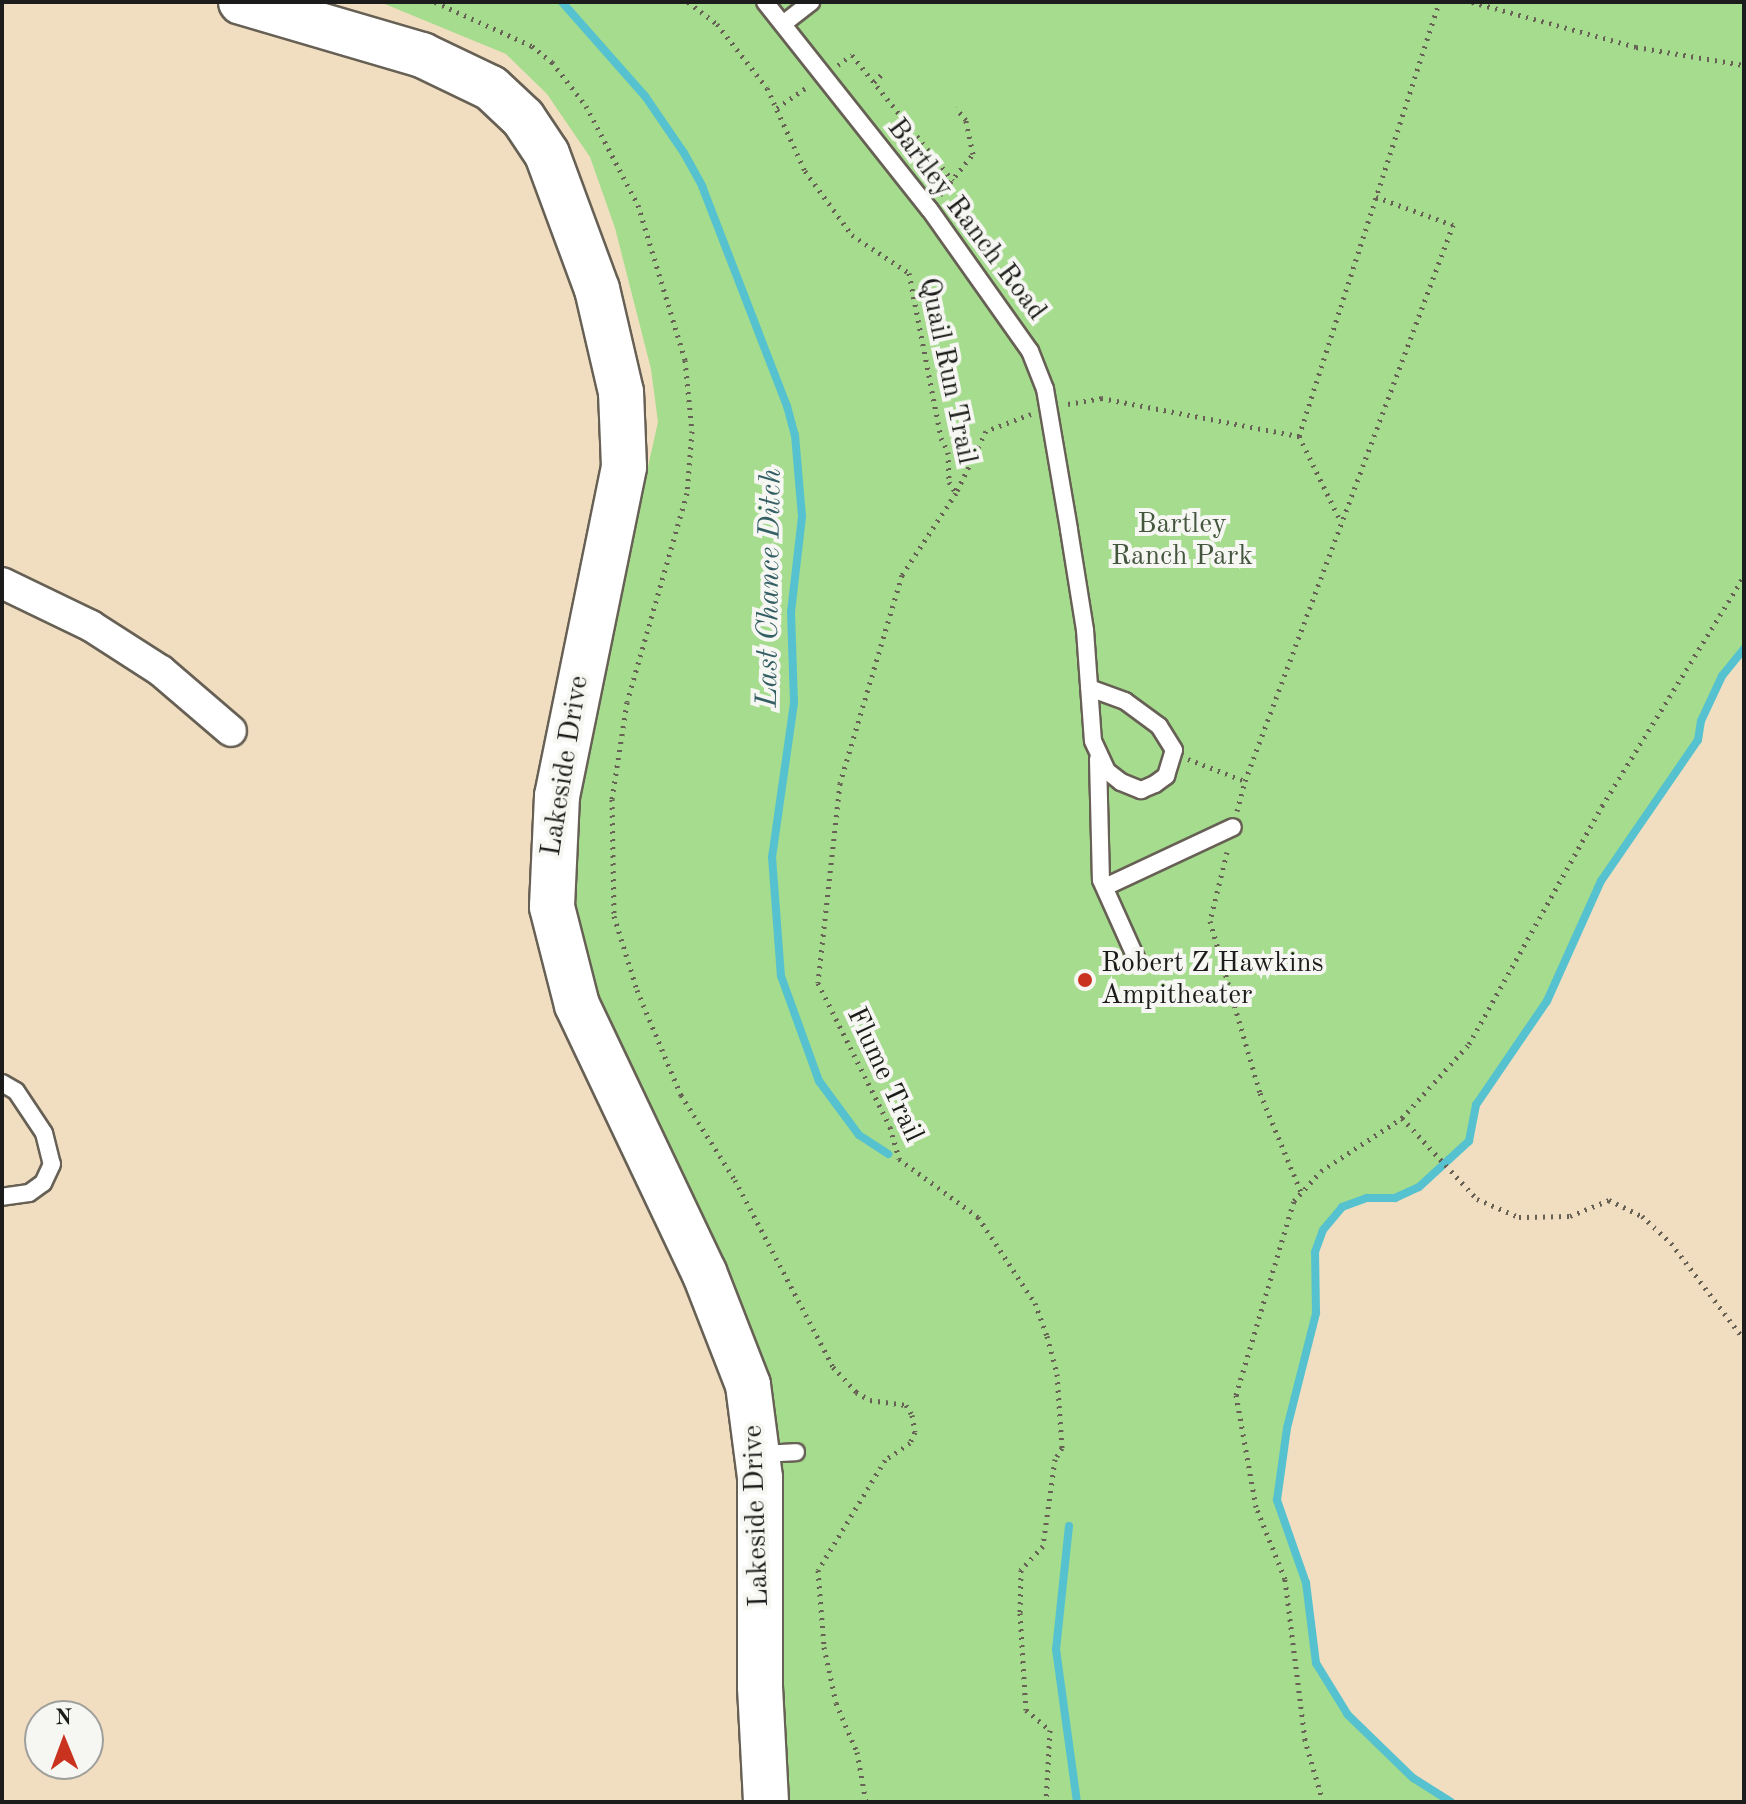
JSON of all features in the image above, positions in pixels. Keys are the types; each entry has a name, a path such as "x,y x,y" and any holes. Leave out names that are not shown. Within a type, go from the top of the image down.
{"street":[{"name":"Lakeside Drive","path":"241,2 422,55 491,88 523,118 547,154 581,235 616,363 626,442 615,524 557,796 550,859 554,920 577,1005 731,1334 748,1385 777,1453 760,1687 766,1802"},
{"path":"2,583 91,626 161,671 231,731"}],"lane":[{"name":"Bartley Ranch Road","path":"765,2 927,206 1007,312 1030,351 1048,407 1085,630 1098,758 1105,887"},
{"path":"783,24 811,2"},
{"path":"1089,688 1145,712 1174,750 1166,776 1141,790 1107,771 1098,758"},
{"path":"1137,960 1105,887 1233,827"},
{"path":"2,1083 16,1091 44,1133 52,1164 43,1183 29,1193 2,1197"}],"path":[{"path":"435,2 532,46 552,62 586,106 638,205 685,360 691,395 690,467 627,702 612,799 614,916 681,1095 735,1180 833,1367 856,1392 870,1400 906,1405 912,1415 915,1432 910,1443 885,1460 818,1570 824,1647 836,1703 857,1752 866,1802"},
{"name":"Quail Run Trail","path":"688,2 717,24 777,108 805,171 852,235 909,273 941,438 948,452 949,482 956,493"},
{"path":"1341,522 1299,436 1439,2"},
{"path":"1472,2 1636,47 1744,65"},
{"path":"777,108 852,55 953,181"},
{"path":"874,82 885,71"},
{"path":"927,206 953,181 973,154 966,120 956,108"},
{"path":"1301,1193 1260,1093 1210,921 1245,781 1453,225 1376,197"},
{"name":"Flume Trail","path":"1046,1802 1050,1730 1026,1710 1020,1613 1021,1570 1043,1546 1055,1459 1062,1448 1057,1374 1035,1303 978,1217 899,1159 890,1127 818,983 840,783 902,575 956,493 986,431 1048,407 1101,398 1299,436"},
{"path":"1323,1802 1305,1740 1285,1579 1256,1507 1236,1395 1294,1201 1321,1171 1402,1118 1469,1044 1602,806 1744,576"},
{"path":"1174,750 1245,781"},
{"path":"1402,1118 1431,1155 1477,1199 1519,1217 1570,1216 1609,1200 1642,1216 1671,1243 1744,1339"}],"green space":[{"name":"Bartley Ranch Park","path":"380,2 1744,2 1744,649 1722,676 1701,721 1698,740 1601,881 1547,1001 1476,1105 1469,1141 1419,1187 1395,1198 1367,1198 1342,1207 1323,1230 1315,1252 1316,1313 1287,1428 1277,1500 1306,1583 1316,1663 1348,1715 1413,1777 1451,1802 771,1802 769,1466 594,1040 554,886 658,422 651,369 615,228 590,157 547,94 506,54"}],"waterway":[{"name":"Last Chance Ditch","path":"562,2 645,96 684,153 702,186 787,406 795,435 802,517 791,612 794,703 772,857 781,976 819,1081 859,1135 888,1154"},
{"path":"1451,1802 1413,1778 1348,1715 1316,1663 1306,1583 1277,1500 1287,1428 1316,1313 1315,1252 1323,1230 1342,1207 1367,1198 1395,1198 1419,1187 1469,1141 1476,1105 1547,1001 1601,881 1698,740 1701,721 1722,676 1744,649"},
{"name":"Last Chance Ditch","path":"1069,1526 1056,1649 1077,1802"}],"place":[{"name":"Robert Z Hawkins Ampitheater","path":"1085,980"}]}
